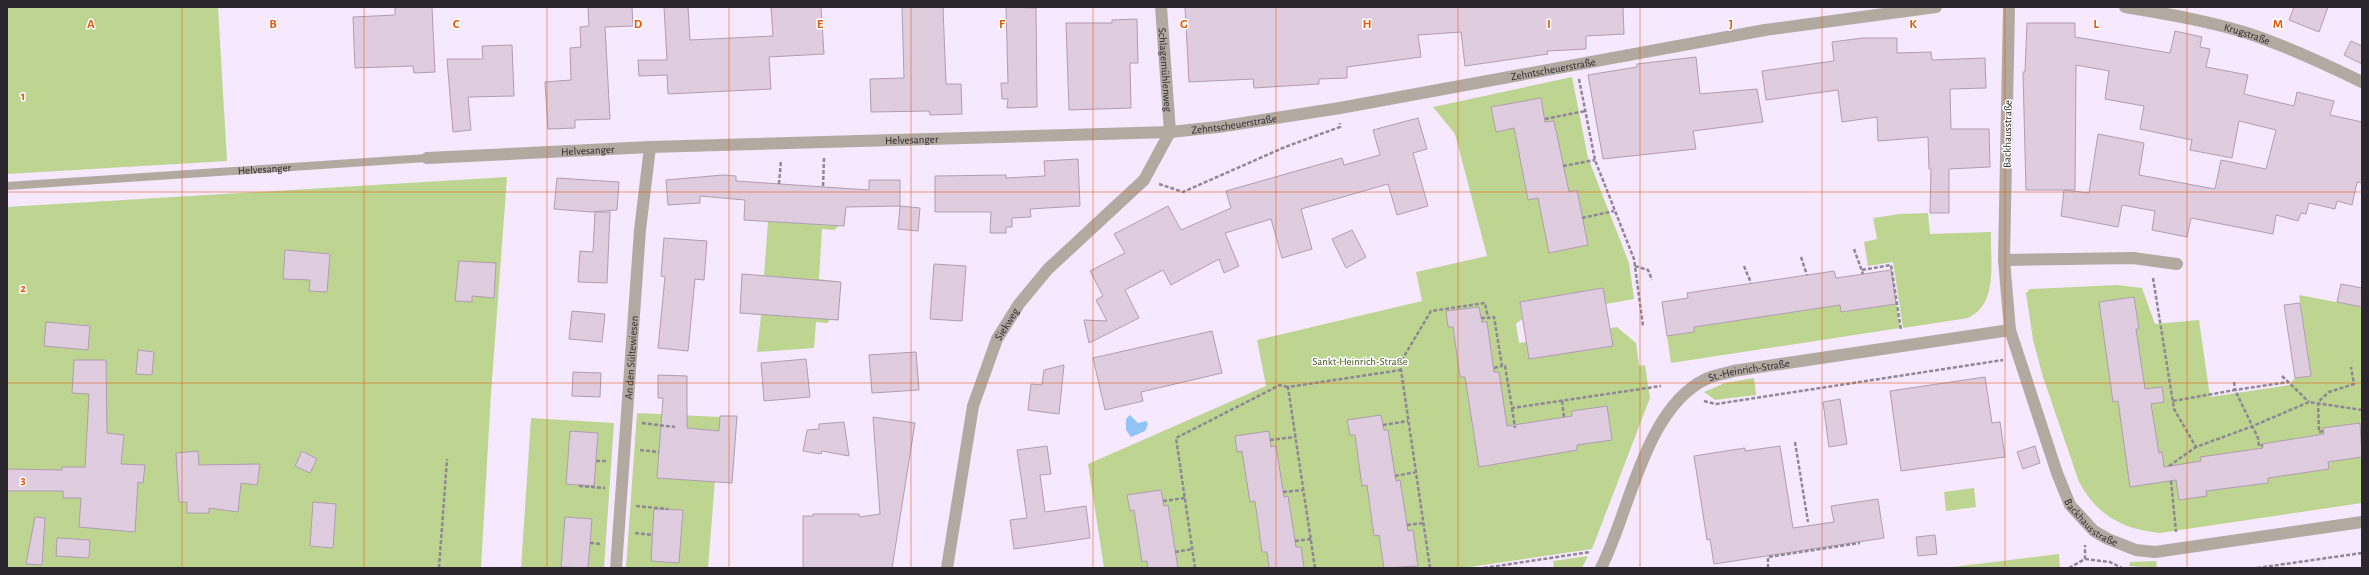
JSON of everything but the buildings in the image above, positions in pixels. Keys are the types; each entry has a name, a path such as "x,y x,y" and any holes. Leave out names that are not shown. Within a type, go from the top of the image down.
{"street":[{"name":"Schlagemühlenweg","path":"1161,7 1170,132"},
{"name":"Zehntscheuerstraße","path":"1170,132 1218,128 1340,108 1765,30 1936,7"},
{"name":"Backhausstraße","path":"2009,7 2004,260 2010,330 2062,488 2070,505 2094,531 2122,546 2136,550 2155,552 2362,522"},
{"name":"Krugstraße","path":"2125,7 2179,17 2249,34 2310,57 2362,82"},
{"name":"Helvesanger","path":"427,158 650,147 1170,132"},
{"name":"Siekweg","path":"947,568 973,406 997,339 1019,304 1048,269 1144,180 1170,132"},
{"name":"An den Sültewiesen","path":"616,568 640,230 650,147"},
{"path":"2004,260 2133,258 2177,264"},
{"name":"St.-Heinrich-Straße","path":"1601,568 1611,549 1654,435 1669,410 1684,395 1707,379 1733,371 2010,330"}],"lane":[{"name":"Helvesanger","path":"7,186 427,158"}],"path":[{"path":"1577,65 1595,160 1614,212 1634,259 1643,326"},
{"path":"1144,180 1183,192 1285,147 1340,127 1340,108"},
{"path":"1545,119 1585,111"},
{"path":"823,186 825,142"},
{"path":"772,144 781,160 779,184"},
{"path":"1564,166 1595,160"},
{"path":"1582,218 1614,212"},
{"path":"1854,249 1863,274"},
{"path":"1801,257 1807,275"},
{"path":"2150,260 2174,409 2196,447"},
{"path":"1862,270 1891,265 1904,346"},
{"path":"1635,266 1648,270 1652,280"},
{"path":"1744,266 1751,283"},
{"path":"1430,568 1400,363 1432,311 1485,303 1488,318"},
{"path":"1481,318 1494,317 1502,366"},
{"path":"1684,395 1716,404 2018,358"},
{"path":"1494,368 1506,366 1515,428"},
{"path":"2318,402 2329,392 2354,384 2351,367"},
{"path":"1195,568 1176,438 1280,385 1288,387 1401,370"},
{"path":"2282,376 2308,402"},
{"path":"2234,382 2235,390 2253,426 2259,446 2263,446"},
{"path":"2173,400 2288,382"},
{"path":"1512,408 1661,386"},
{"path":"1288,387 1315,568"},
{"path":"1562,400 1564,417"},
{"path":"2169,466 2196,447 2253,426 2308,402 2318,402 2362,410"},
{"path":"2318,402 2320,432 2323,431"},
{"path":"1383,425 1408,421"},
{"path":"626,422 675,427"},
{"path":"1270,440 1295,437"},
{"path":"1796,442 1808,522"},
{"path":"439,568 447,459"},
{"path":"1395,476 1416,472"},
{"path":"2171,481 2178,548"},
{"path":"580,485 621,489"},
{"path":"1283,492 1303,490"},
{"path":"1163,501 1185,498"},
{"path":"620,505 668,509"},
{"path":"1407,525 1424,523"},
{"path":"2085,559 2084,544 2094,531"},
{"path":"1295,542 1311,539"},
{"path":"1769,568 1768,557 1860,543"},
{"path":"1175,552 1192,549"},
{"path":"1484,568 1611,549"},
{"path":"2258,568 2362,552"},
{"path":"2068,568 2072,568 2085,559 2110,562 2121,568"}],"green space":[{"path":"7,7 218,7 227,161 7,174"},
{"name":"Sankt-Heinrich-Straße","path":"1572,77 1588,158 1629,263 1634,299 1606,304 1603,288 1520,302 1522,319 1516,324 1519,343 1526,342 1529,359 1613,346 1610,328 1617,327 1636,343 1639,366 1645,365 1650,398 1592,549 1463,568 1104,568 1088,464 1266,386 1257,340 1422,301 1416,272 1487,256 1455,134 1433,107"},
{"path":"507,177 491,393 481,568 7,568 7,207"},
{"path":"1928,213 1930,234 1991,232 1991,280 1989,292 1985,302 1978,311 1968,318 1903,328 1893,262 1868,266 1864,242 1877,239 1873,218 1900,214"},
{"path":"768,221 839,226 834,230 822,229 819,279 841,282 838,320 830,320 827,323 816,322 814,348 757,352 761,315 740,313 742,274 764,276"},
{"path":"2117,285 2142,288 2155,324 2199,320 2210,397 2289,385 2295,378 2311,376 2299,295 2362,307 2362,503 2160,533 2146,531 2123,524 2112,519 2094,504 2079,482 2043,377 2033,340 2026,293 2030,289"},
{"path":"1896,304 1900,328 1671,363 1667,336 1694,332 1694,327 1840,305 1841,312"},
{"path":"1754,378 1756,395 1715,400 1704,392 1725,383"},
{"path":"637,413 720,417 708,568 626,568"},
{"path":"531,418 614,423 604,568 521,568"},
{"path":"1974,488 1976,507 1946,511 1944,492"},
{"path":"2059,554 2060,568 1944,568"},
{"path":"1588,556 1582,568 1554,568 1553,561"},
{"path":"2156,561 2157,568 2129,566 2130,562"}],"water":[{"path":"1130,415 1138,423 1146,421 1148,424 1145,431 1131,437 1126,430 1126,419"}]}
